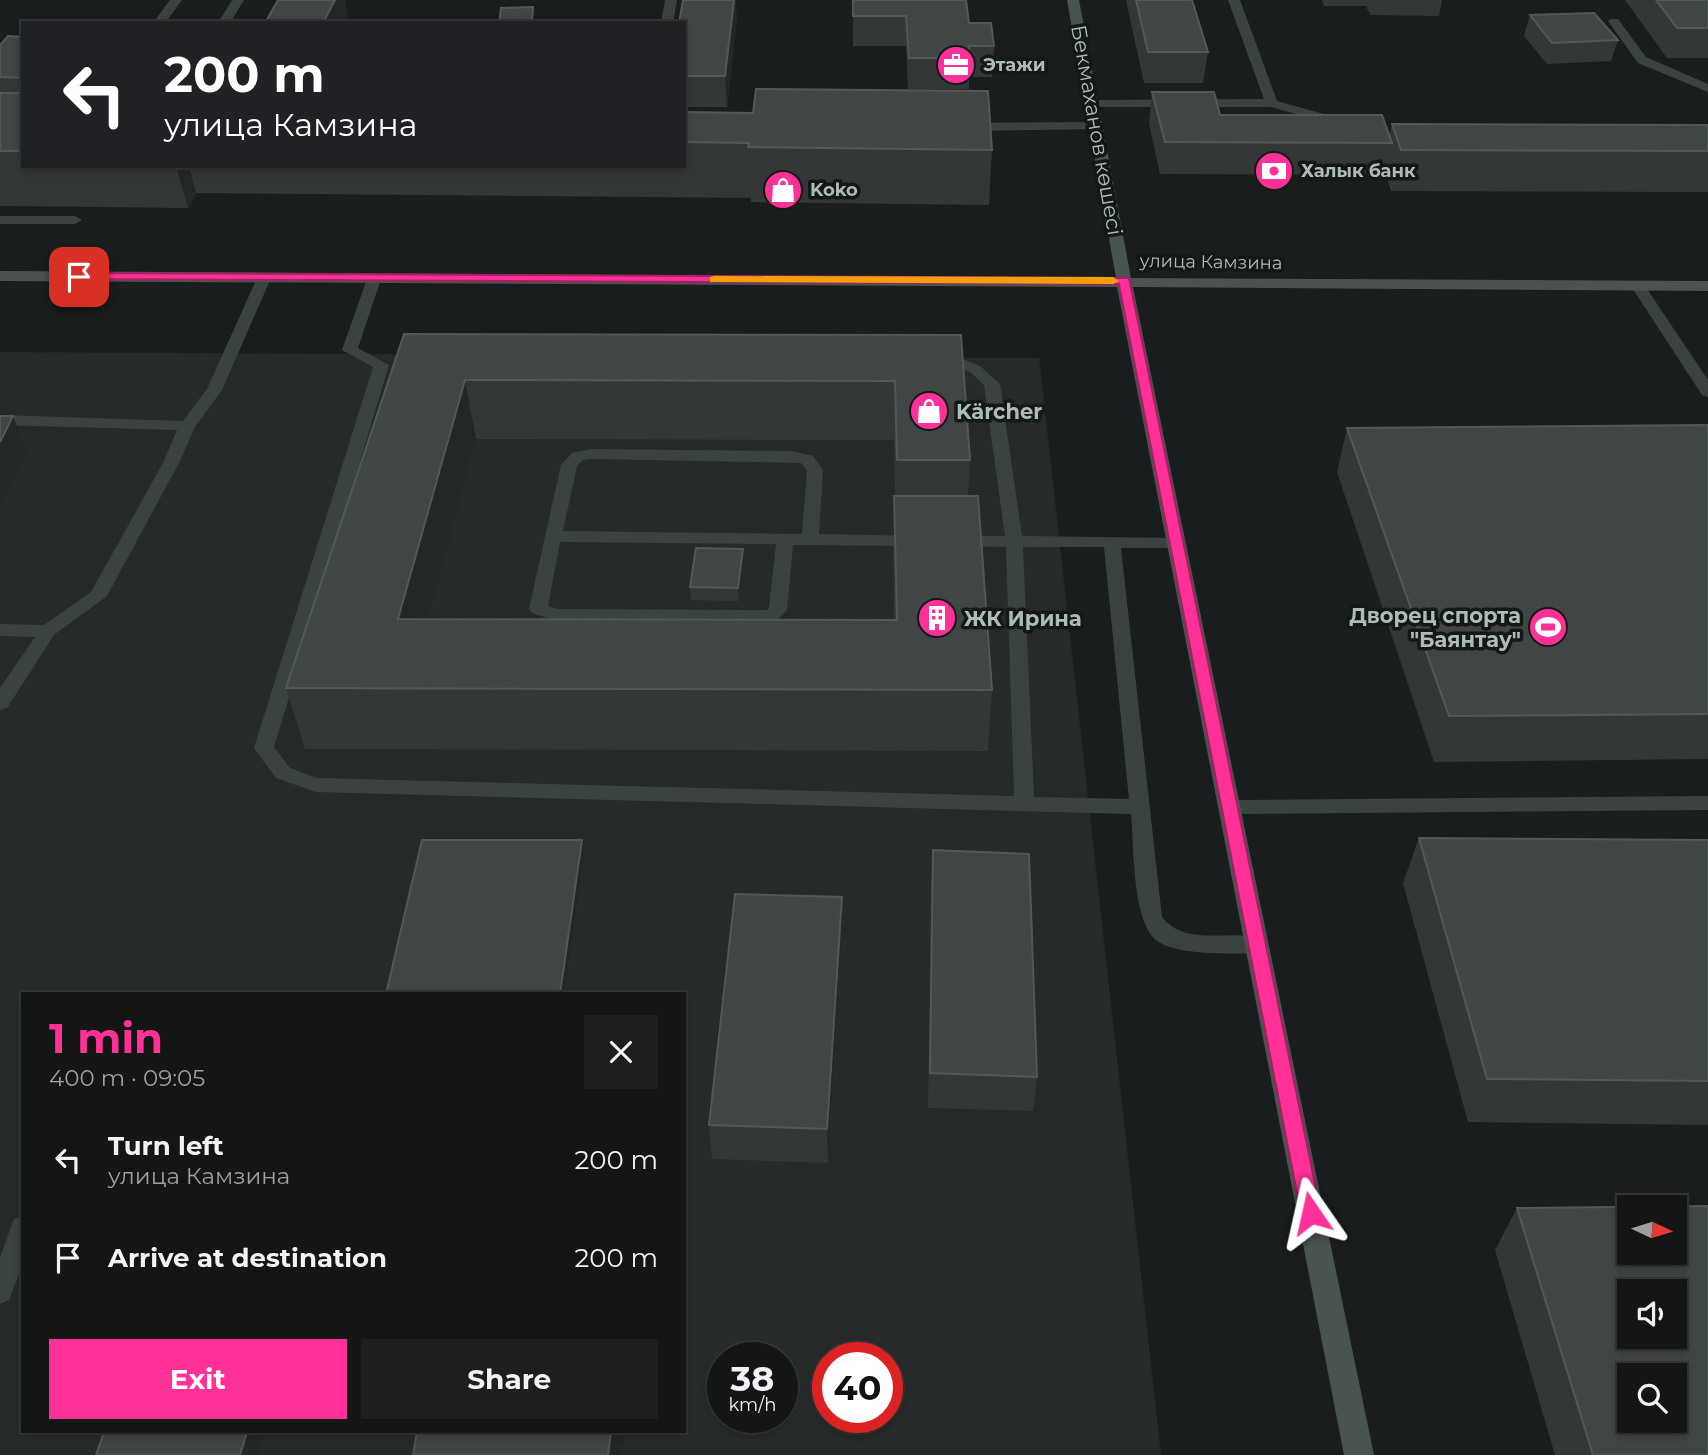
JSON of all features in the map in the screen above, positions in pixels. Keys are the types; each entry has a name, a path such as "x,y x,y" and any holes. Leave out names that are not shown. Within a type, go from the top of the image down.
{"street":[{"name":"Бекмаханов көшесі","path":"1073,0 1124,281 1359,1455"},
{"name":"улица Камзина","path":"0,276 1708,286"}],"lane":[{"path":"160,21 176,0"},
{"path":"225,21 238,0"},
{"path":"667,21 671,0"},
{"path":"1234,0 1272,103"},
{"path":"1614,20 1642,60 1708,88"},
{"path":"1092,104 1272,103 1358,127"},
{"path":"945,127 1096,126"},
{"path":"0,220 75,220"},
{"path":"0,703 48,631 98,596 172,461 187,426 214,390 264,278"},
{"path":"374,279 350,350 381,365 401,361"},
{"path":"1638,286 1708,392"},
{"path":"929,353 949,357 975,369 992,384 1014,541 1024,805"},
{"path":"381,365 264,748 283,774 316,785 1140,807"},
{"path":"0,420 187,426"},
{"path":"785,540 778,610 771,616 556,615 538,608 569,465 578,456 792,456 807,459 815,470 810,540"},
{"path":"553,536 1177,543"},
{"path":"1112,542 1152,919 1164,935 1185,942 1257,945"},
{"path":"0,630 48,631"},
{"path":"1230,807 1708,803"},
{"path":"0,1292 21,1233"}],"shaded area":[{"path":"0,352 1039,358 1161,1455 0,1455"}],"building":[{"path":"278,0 335,0 324,21 266,21"},
{"path":"683,0 734,0 725,76 686,76 686,21 679,21"},
{"path":"853,0 966,0 969,23 991,23 994,46 969,46 970,58 909,58 906,16 853,16"},
{"path":"1136,0 1192,0 1208,52 1148,52"},
{"path":"1656,0 1708,0 1708,28 1677,28"},
{"path":"533,7 532,21 499,21 501,8"},
{"path":"1594,13 1618,40 1552,43 1530,15"},
{"path":"8,36 21,37 21,78 0,77 0,45"},
{"path":"756,89 988,91 992,150 748,147 749,143 686,142 686,112 753,113"},
{"path":"1152,92 1214,92 1220,115 1382,115 1392,143 1165,142"},
{"path":"0,93 21,93 21,151 0,151"},
{"path":"1392,124 1708,125 1708,151 1401,150"},
{"path":"404,334 961,335 970,460 897,460 895,381 465,380 398,619 897,620 894,496 978,496 992,690 286,688"},
{"path":"0,416 13,416 0,442"},
{"name":"Дворец спорта \"Баянтау\"","path":"1708,425 1708,714 1449,716 1347,428"},
{"path":"696,548 743,549 738,588 690,587"},
{"path":"1419,838 1708,840 1708,1081 1487,1079"},
{"path":"422,840 582,840 560,992 386,992"},
{"path":"933,850 1029,854 1037,1077 930,1073"},
{"path":"735,894 842,897 827,1129 709,1125"},
{"path":"1687,1206 1708,1206 1708,1455 1593,1455 1517,1208 1617,1207 1617,1265 1687,1265"},
{"path":"104,1433 247,1433 240,1455 96,1455"},
{"path":"417,1433 611,1433 608,1455 413,1455"}],"slow traffic":[{"path":"714,280 1113,281"}],"place":[{"name":"Этажи","path":"956,65"},
{"name":"Халык банк","path":"1274,171"},
{"name":"Koko","path":"783,190"},
{"name":"Kärcher","path":"929,411"},
{"name":"ЖК Ирина","path":"937,618"},
{"name":"Дворец спорта \"Баянтау\"","path":"1548,627"}],"route":[{"path":"79,277 1124,281 1311,1213"}]}
